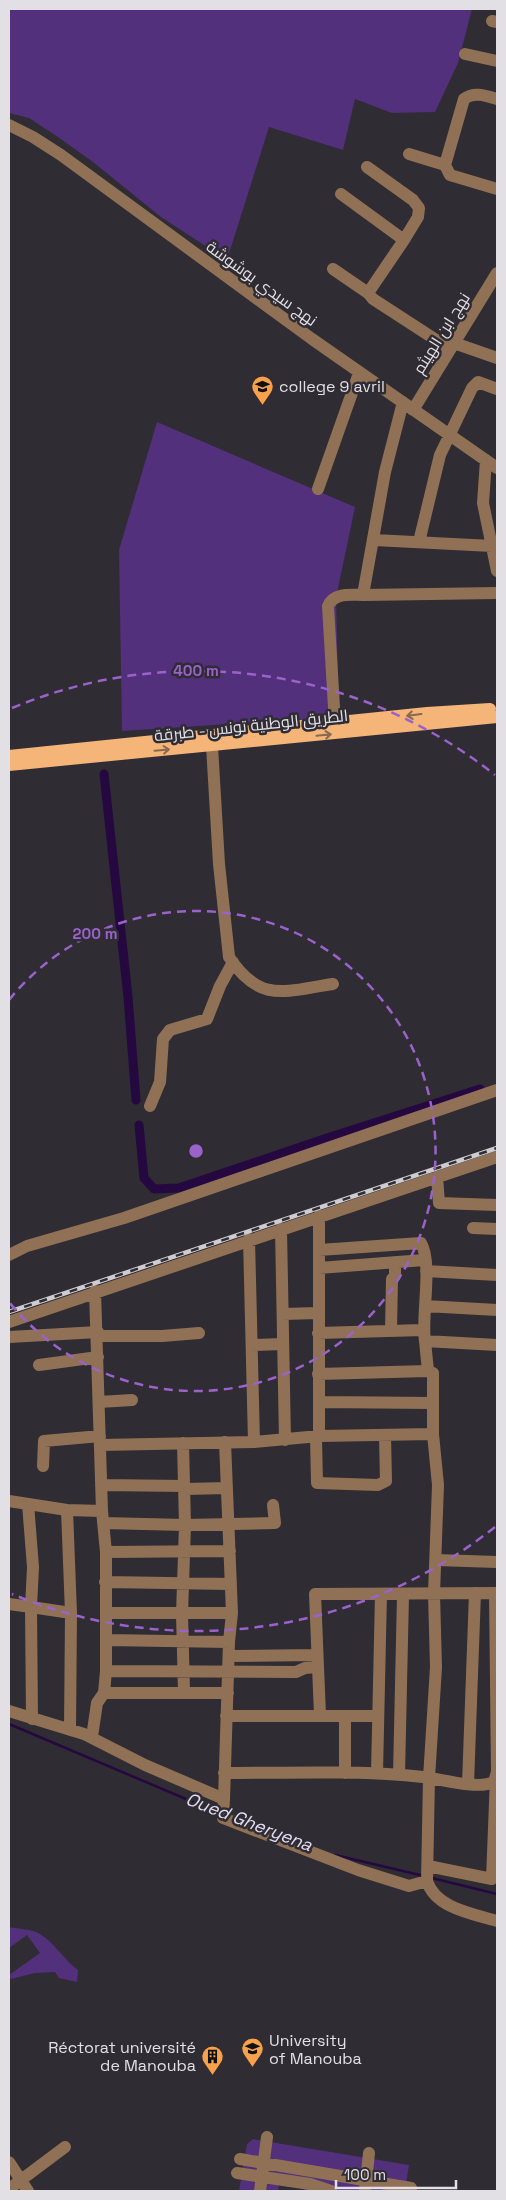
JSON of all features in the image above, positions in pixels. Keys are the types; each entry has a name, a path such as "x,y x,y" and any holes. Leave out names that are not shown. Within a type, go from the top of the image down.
{"main road":[{"name":"الطريق الوطنية تونس - طبرقة","path":"9,765 212,746 497,709"},
{"name":"الطريق الوطنية تونس - طبرقة","path":"9,756 335,724 367,726 497,717"}],"street":[{"path":"465,54 497,61"},
{"path":"445,166 464,98 469,95 478,94 497,99"},
{"name":"نهج سيدي بوشوشة","path":"9,125 33,136 61,155 359,373 497,468"},
{"path":"409,154 445,166 450,175 497,189"},
{"path":"367,167 413,200 419,208 418,217 368,293"},
{"path":"341,194 404,240"},
{"path":"332,269 368,293 376,301 452,346 497,358"},
{"name":"نهج ابن الهيثم","path":"363,595 385,472 408,406 452,346 497,274"},
{"path":"318,490 359,373"},
{"path":"420,542 436,470 450,434 473,385 481,383 497,389"},
{"path":"486,460 483,503 497,571"},
{"path":"374,540 492,546"},
{"path":"335,724 328,606 336,597 497,593"},
{"path":"212,746 220,864 229,957 254,984 273,992 333,984"},
{"path":"150,1106 160,1082 163,1039 170,1030 207,1019 220,986 233,962"},
{"path":"9,1255 27,1246 124,1218 497,1090"},
{"path":"9,1322 497,1156"},
{"path":"437,1177 439,1203 497,1205"},
{"path":"319,1216 318,1374 320,1402 317,1436 317,1484 378,1485 386,1481 386,1436"},
{"path":"473,1228 497,1229"},
{"path":"281,1229 285,1440"},
{"path":"249,1240 254,1442"},
{"path":"320,1250 418,1242 423,1247 425,1266 424,1336 428,1371"},
{"path":"319,1268 395,1263 497,1275"},
{"path":"391,1331 390,1291 392,1279 396,1276 395,1263"},
{"path":"92,1737 97,1703 104,1693 106,1671 106,1552 100,1485 96,1291"},
{"path":"425,1306 497,1310"},
{"path":"283,1314 318,1312"},
{"path":"318,1333 391,1331 497,1345"},
{"path":"9,1337 98,1334 162,1336 199,1333"},
{"path":"252,1345 283,1344"},
{"path":"39,1365 98,1357"},
{"path":"318,1374 428,1371 434,1376 433,1434 438,1485 434,1594 436,1667 429,1778 427,1873 430,1891 441,1901 497,1921"},
{"path":"99,1402 132,1400"},
{"path":"320,1402 434,1403"},
{"path":"42,1466 44,1441 254,1442 317,1436 433,1434"},
{"path":"223,1809 230,1656 229,1642 232,1614 225,1442"},
{"path":"183,1443 185,1488 182,1614 184,1692"},
{"path":"100,1485 227,1488"},
{"path":"9,1500 103,1517 185,1525 275,1523 273,1505"},
{"path":"28,1504 33,1567 31,1606 34,1665 32,1719"},
{"path":"67,1510 71,1613 70,1730"},
{"path":"106,1552 230,1551"},
{"path":"436,1560 497,1562"},
{"path":"105,1582 231,1584"},
{"path":"468,1784 475,1593"},
{"path":"9,1711 92,1737 223,1809 358,1870 409,1886 427,1873 492,1880 496,1777 496,1593 315,1594 320,1716"},
{"path":"377,1773 381,1594"},
{"path":"399,1775 403,1594"},
{"path":"9,1604 71,1613"},
{"path":"106,1613 232,1614"},
{"path":"106,1640 229,1642"},
{"path":"230,1656 318,1661"},
{"path":"106,1671 184,1673 296,1672 318,1661"},
{"path":"104,1693 228,1693"},
{"path":"226,1716 378,1716"},
{"path":"345,1716 345,1773"},
{"path":"224,1773 377,1773 486,1785 494,1782 496,1777"},
{"path":"260,2191 267,2137"},
{"path":"9,2189 25,2186 65,2147"},
{"path":"366,2185 369,2153"},
{"path":"240,2159 366,2185 411,2188"},
{"path":"9,2162 25,2186"},
{"path":"237,2173 310,2184 330,2191"}],"shaded area":[{"path":"9,9 472,9 458,63 435,112 392,113 355,99 343,150 269,127 227,260 161,217 93,162 58,137 29,118 9,113"},
{"path":"157,422 355,507 336,598 339,717 122,731 119,550"},
{"path":"9,1927 33,1931 45,1938 78,1970 77,1982 59,1978 55,1972 35,1973 11,1979 9,1975 40,1953 27,1935 9,1948"},
{"path":"253,2139 409,2165 405,2191 304,2191 304,2187 279,2184 278,2191 239,2191 247,2144"}],"waterway":[{"path":"104,774 128,997 136,1100"},
{"path":"139,1125 144,1178 154,1189 179,1188 480,1089"},
{"name":"Oued Gheryena","path":"9,1724 219,1813"},
{"name":"Oued Gheryena","path":"335,1855 424,1876"},
{"name":"Oued Gheryena","path":"432,1878 497,1894"}],"railway":[{"path":"9,1312 497,1148"}],"place":[{"name":"college 9 avril","path":"263,405"},
{"name":"University of Manouba","path":"253,2068"},
{"name":"Réctorat université de Manouba","path":"212,2075"}]}
